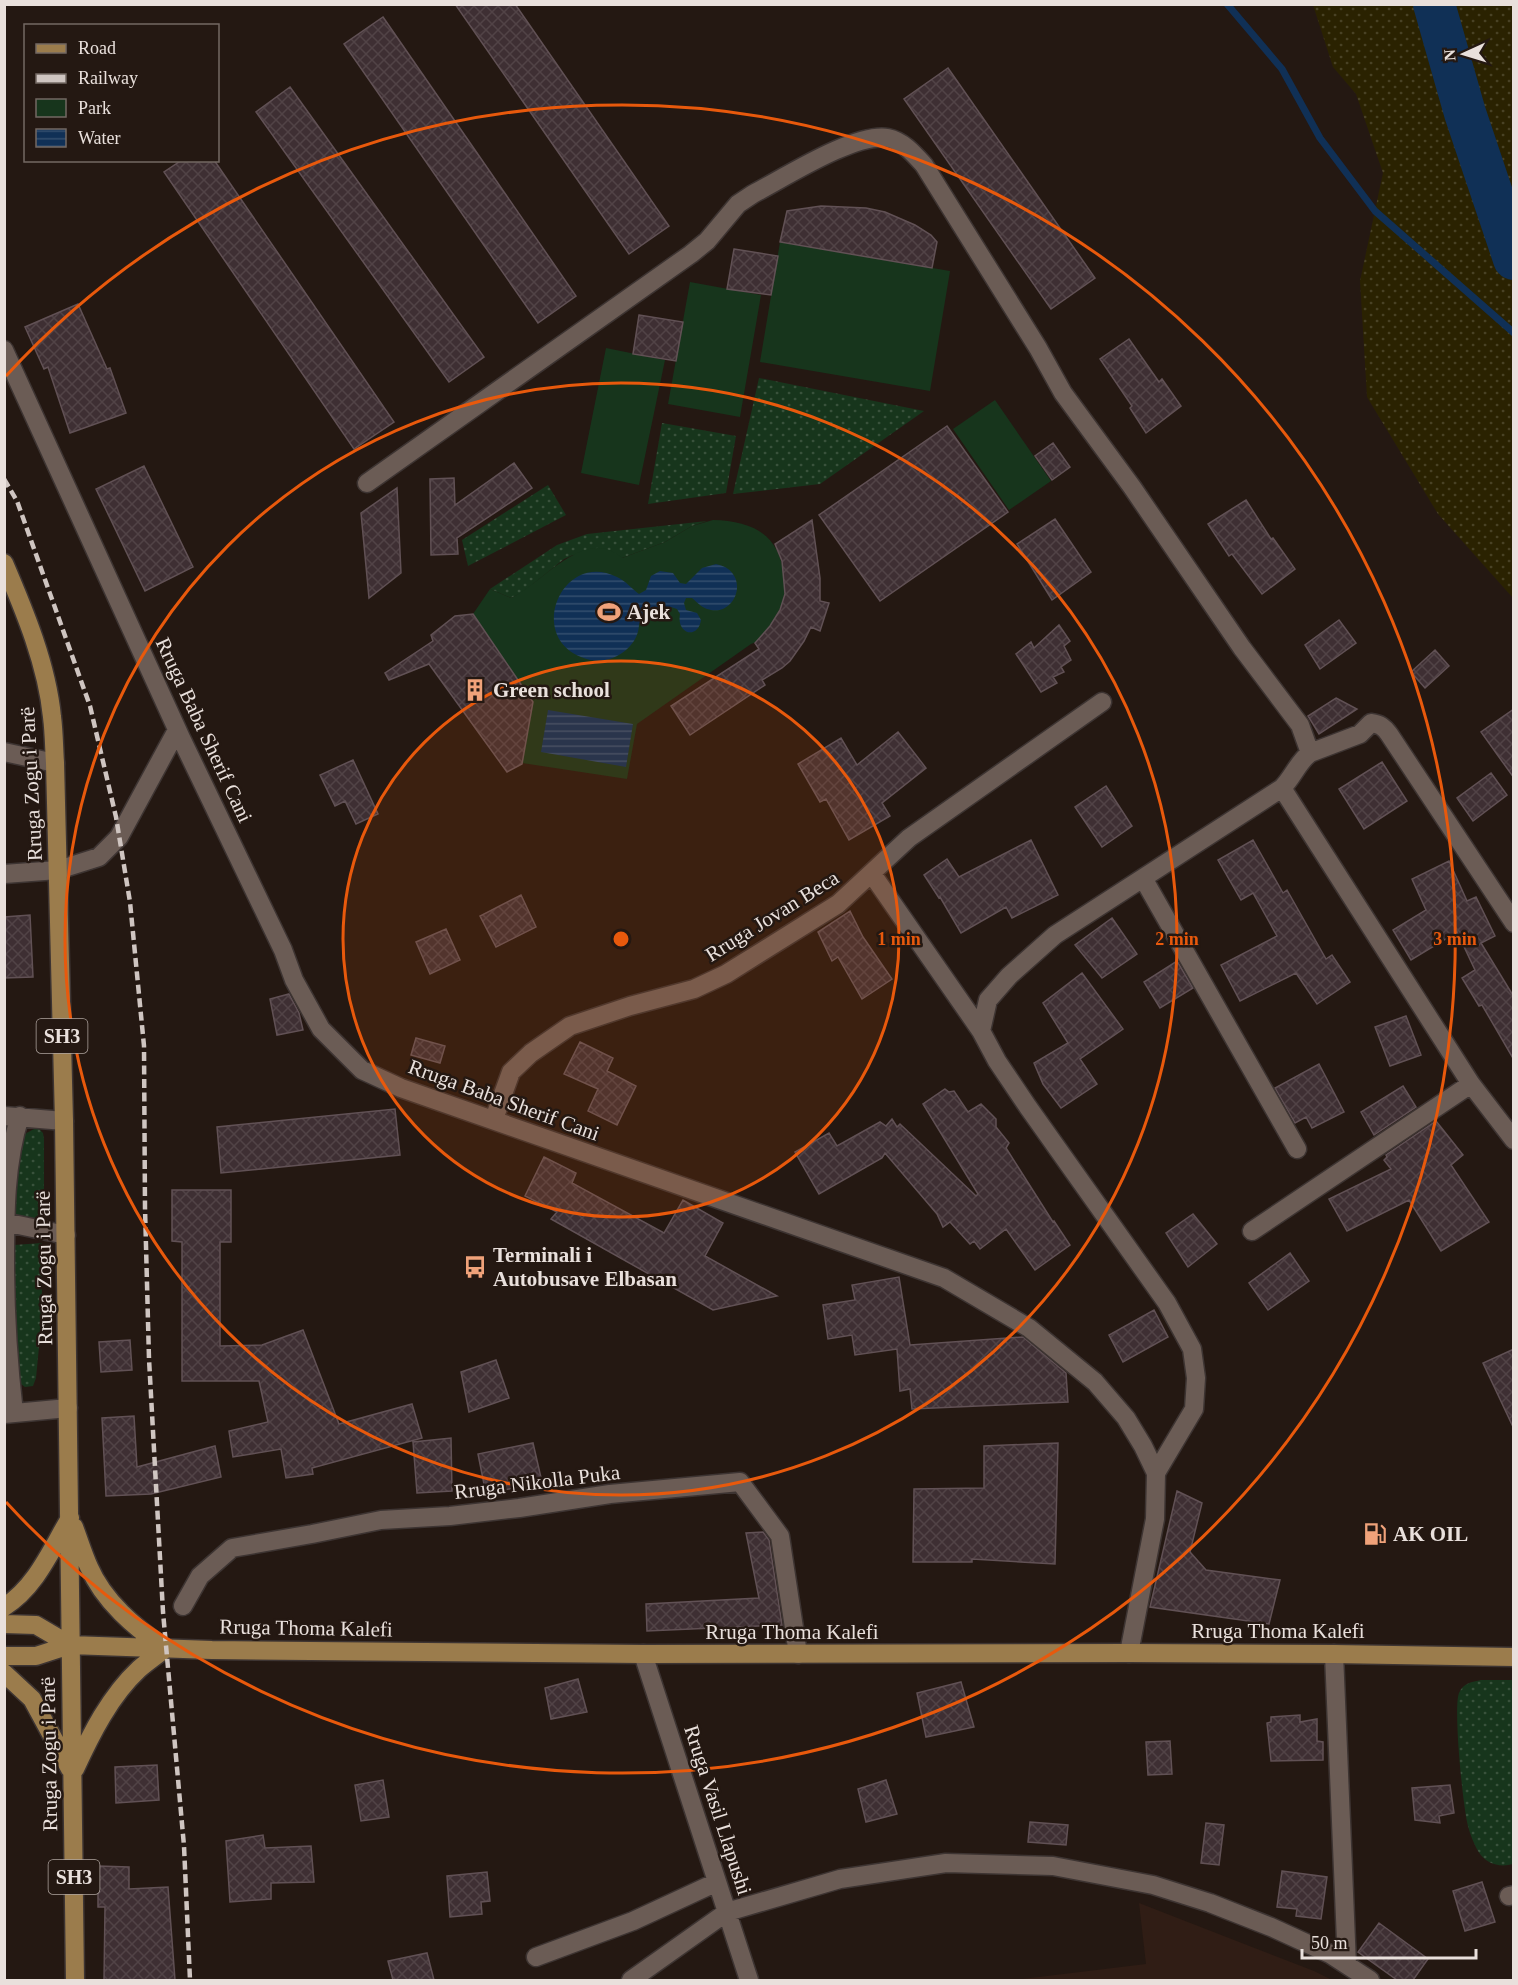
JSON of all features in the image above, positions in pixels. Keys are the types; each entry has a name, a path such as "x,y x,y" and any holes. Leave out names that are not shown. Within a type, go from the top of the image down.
{"main road":[{"name":"Rruga Zogu i Parë","path":"4,564 39,658 47,687 52,717 55,763 66,1235 75,1980"},
{"path":"4,1607 15,1600 34,1579 70,1516"},
{"path":"70,1516 90,1569 111,1602 137,1628 165,1649 138,1670 117,1694 90,1736 73,1773"},
{"name":"Rruga Thoma Kalefi","path":"4,1624 36,1625 70,1645"},
{"name":"Rruga Thoma Kalefi","path":"4,1656 36,1656 70,1645 165,1649 643,1654 1334,1653 1514,1657"},
{"path":"4,1673 32,1699 73,1773"}],"street":[{"path":"367,483 691,254 707,241 738,204 753,194 854,142 877,137 887,138 905,146 924,165 1038,348 1063,393 1132,487 1242,648 1300,725 1310,753"},
{"name":"Rruga Baba Sherif Cani","path":"4,350 177,730 283,950 294,980 321,1029 362,1070 401,1088 944,1278 1029,1328 1095,1382 1126,1418 1156,1473 1155,1520 1130,1653"},
{"name":"Rruga Jovan Beca","path":"494,1119 511,1072 531,1053 570,1026 630,1006 694,989 726,974 838,904 909,838 1102,702"},
{"path":"981,1031 988,1000 1027,959 1055,935 1282,788 1310,753 1360,734 1371,723 1384,727 1514,923"},
{"path":"4,874 58,870 99,857 119,837 177,730"},
{"path":"4,752 55,763"},
{"path":"1282,788 1471,1084 1514,1140"},
{"path":"872,874 981,1031 997,1061 1028,1107 1167,1303 1192,1350 1196,1378 1194,1409 1156,1473"},
{"path":"1143,878 1297,1149"},
{"path":"1252,1231 1471,1084"},
{"path":"64,1120 12,1116 15,1131 9,1165 5,1222 9,1413 68,1408"},
{"path":"5,1222 66,1235"},
{"name":"Rruga Nikolla Puka","path":"183,1606 200,1576 232,1548 381,1520 462,1515 610,1494 740,1482 780,1536 798,1654"},
{"path":"1334,1653 1347,1965"},
{"name":"Rruga Vasil Llapushi","path":"643,1654 749,1980"},
{"path":"631,1980 727,1912 840,1879 946,1863 1053,1866 1154,1885 1210,1903 1271,1927 1330,1954 1370,1980"},
{"path":"536,1958 633,1922 717,1882"}],"shaded area":[{"path":"1139,1903 1332,1980 1013,1980 1146,1964"}],"green space":[{"path":"780,242 950,271 930,391 760,362"},
{"path":"690,282 761,295 740,417 668,404"},
{"path":"606,348 665,360 639,485 581,473"},
{"path":"759,378 924,411 820,484 733,494"},
{"path":"995,400 1051,481 1009,510 953,429"},
{"path":"662,423 736,436 726,493 648,504"},
{"path":"548,485 566,515 468,566 462,540"},
{"name":"Ajek","path":"713,520 740,523 752,527 770,540 777,550 785,589 779,610 766,631 758,640 637,724 627,779 522,763 533,702 473,614 490,589 511,598 579,552 594,548 608,550 622,558 665,542 692,526"},
{"path":"707,521 692,526 665,542 622,558 573,555 564,559 523,592 511,598 490,589 557,545 587,534"},
{"path":"39,1129 43,1133 44,1139 44,1219 15,1220 14,1189 23,1135"},
{"path":"42,1243 42,1316 36,1378 33,1386 25,1387 18,1382 14,1326 14,1245"},
{"path":"1481,1680 1513,1680 1513,1864 1508,1865 1494,1864 1481,1855 1472,1839 1466,1816 1459,1758 1457,1702 1463,1687"}],"sand":[{"path":"1313,5 1513,5 1513,598 1438,514 1367,397 1360,281 1383,173 1356,94 1333,67"}],"water":[{"name":"Ajek","path":"716,564 727,568 734,575 737,584 736,593 733,601 717,610 707,609 692,598 686,598 684,603 686,610 697,613 701,620 696,630 692,632 684,630 681,626 680,614 677,609 671,607 659,615 647,616 639,624 635,639 626,650 613,658 599,661 581,657 565,646 556,631 554,615 558,599 567,585 581,575 598,572 617,577 639,594 646,590 651,576 660,571 673,573 680,583 686,584 702,568"},
{"path":"548,710 633,724 626,767 541,752"}],"building":[{"path":"455,4 515,4 669,226 629,254"},
{"path":"383,17 576,296 538,323 344,44"},
{"path":"948,68 1095,278 1051,309 904,99"},
{"path":"290,87 484,357 449,382 256,112"},
{"path":"179,162 215,162 394,422 354,449 164,172"},
{"path":"821,206 866,208 885,212 915,225 931,235 937,242 932,268 780,242 787,211"},
{"path":"734,249 778,256 771,295 727,289"},
{"path":"78,304 107,369 110,368 126,413 70,433 48,367 44,369 25,327"},
{"path":"639,315 683,322 676,361 633,354"},
{"path":"1129,339 1159,382 1162,379 1181,406 1146,433 1130,408 1132,406 1100,359"},
{"path":"947,426 1008,512 880,601 819,515"},
{"path":"1053,443 1070,467 1052,480 1035,456"},
{"path":"514,463 532,488 457,538 458,554 431,555 430,479 454,478 455,505"},
{"path":"144,466 193,567 145,591 96,489"},
{"path":"397,488 401,573 369,598 361,513"},
{"path":"1246,500 1271,539 1273,538 1295,569 1262,594 1232,554 1229,556 1208,524"},
{"path":"1055,519 1091,572 1052,600 1017,544"},
{"path":"812,520 820,578 820,601 829,603 820,631 811,627 790,661 762,680 765,685 690,735 671,706 759,649 755,643 780,610 785,594 782,561 775,544"},
{"name":"Green school","path":"473,614 533,702 522,764 507,772 429,664 389,680 385,673 433,641 431,635 455,616"},
{"path":"1339,620 1356,643 1320,669 1305,645"},
{"path":"1059,625 1070,641 1064,646 1071,660 1061,667 1064,672 1053,677 1057,683 1041,692 1016,654 1031,642 1034,648"},
{"path":"1435,650 1449,666 1425,688 1411,672"},
{"path":"1336,698 1357,709 1319,734 1308,716"},
{"path":"1514,709 1514,778 1481,732"},
{"path":"898,732 926,768 882,803 890,816 849,840 826,799 820,802 798,764 841,738 857,765"},
{"path":"353,760 378,814 356,824 345,801 335,806 320,775"},
{"path":"1382,762 1407,801 1364,829 1339,789"},
{"path":"1491,773 1507,795 1473,821 1457,798"},
{"path":"1106,786 1132,826 1102,847 1075,807"},
{"path":"1031,840 1058,895 1012,918 1006,907 961,933 924,875 947,859 959,877"},
{"path":"1253,840 1283,893 1287,890 1326,959 1332,955 1350,982 1317,1004 1296,973 1240,1001 1221,965 1277,936 1253,893 1241,900 1218,860"},
{"path":"1449,861 1467,901 1476,897 1495,936 1481,943 1514,997 1514,1060 1482,1005 1479,1006 1462,978 1475,970 1457,932 1411,960 1393,930 1426,910 1412,879"},
{"path":"521,895 536,927 496,947 480,916"},
{"path":"850,911 863,937 892,979 862,999 838,957 832,961 818,932"},
{"path":"30,915 33,977 4,978 4,917"},
{"path":"1112,918 1137,954 1102,978 1075,945"},
{"path":"446,929 460,960 430,974 416,942"},
{"path":"1177,961 1193,988 1160,1008 1144,982"},
{"path":"1082,973 1123,1029 1080,1059 1097,1084 1061,1108 1043,1084 1034,1063 1068,1043 1043,1003"},
{"path":"289,994 299,1013 303,1030 277,1035 270,999"},
{"path":"1406,1016 1421,1055 1390,1066 1375,1027"},
{"path":"416,1038 445,1046 440,1063 411,1055"},
{"path":"580,1042 613,1058 607,1071 636,1086 617,1125 588,1111 598,1089 564,1074"},
{"path":"1319,1064 1344,1112 1312,1128 1306,1117 1295,1123 1275,1088"},
{"path":"1403,1086 1416,1107 1374,1135 1361,1112"},
{"path":"945,1089 949,1092 954,1091 968,1112 981,1104 996,1119 996,1127 1009,1143 1006,1148 1070,1245 1035,1270 1006,1229 980,1249 974,1241 970,1244 950,1222 943,1227 937,1214 885,1153 882,1158 819,1194 795,1152 829,1133 837,1146 880,1122 886,1126 892,1119 897,1127 900,1124 976,1196 978,1194 923,1104"},
{"path":"395,1109 400,1155 221,1173 217,1127"},
{"path":"1436,1121 1463,1155 1451,1165 1489,1222 1441,1251 1409,1200 1347,1231 1329,1199 1391,1169 1384,1160 1386,1155"},
{"path":"544,1157 576,1173 572,1183 664,1233 683,1200 723,1223 705,1256 777,1296 713,1310 551,1219 557,1212 525,1196"},
{"path":"172,1190 231,1190 231,1242 220,1242 220,1346 262,1345 303,1330 339,1424 412,1404 422,1438 312,1468 313,1474 286,1478 281,1449 233,1457 229,1431 268,1422 259,1381 182,1381 182,1242 172,1241"},
{"path":"1193,1214 1217,1244 1188,1267 1166,1233"},
{"path":"1290,1253 1309,1281 1268,1310 1249,1283"},
{"path":"899,1277 910,1345 1023,1337 1066,1373 1068,1402 912,1409 910,1389 900,1391 897,1349 855,1355 852,1335 828,1339 823,1305 855,1300 852,1285"},
{"path":"1154,1310 1168,1337 1123,1362 1109,1335"},
{"path":"130,1340 132,1370 101,1372 99,1342"},
{"path":"1514,1349 1514,1429 1483,1363"},
{"path":"496,1360 509,1398 469,1412 461,1372"},
{"path":"134,1416 137,1467 215,1446 221,1477 151,1494 106,1496 102,1418"},
{"path":"451,1438 452,1491 417,1493 413,1442"},
{"path":"533,1443 542,1482 486,1494 478,1454"},
{"path":"1058,1443 1055,1564 972,1559 972,1562 913,1562 914,1489 984,1488 984,1446"},
{"path":"1177,1491 1202,1503 1190,1552 1206,1570 1280,1580 1269,1624 1150,1607"},
{"path":"763,1532 769,1540 782,1625 647,1631 646,1604 759,1598 746,1533"},
{"path":"578,1679 587,1712 551,1719 545,1688"},
{"path":"961,1682 974,1727 926,1737 917,1693"},
{"path":"1300,1715 1300,1722 1317,1719 1317,1741 1323,1742 1323,1760 1271,1761 1267,1723 1271,1722 1271,1717"},
{"path":"1170,1741 1172,1774 1148,1775 1146,1742"},
{"path":"157,1765 159,1800 116,1803 115,1767"},
{"path":"383,1780 389,1817 361,1821 355,1785"},
{"path":"886,1780 897,1814 866,1822 858,1789"},
{"path":"1450,1785 1454,1813 1439,1816 1440,1823 1415,1820 1412,1788"},
{"path":"1030,1822 1068,1825 1066,1845 1028,1842"},
{"path":"1206,1823 1224,1825 1219,1865 1201,1863"},
{"path":"263,1835 265,1848 311,1846 314,1882 271,1883 271,1899 230,1902 226,1841"},
{"path":"98,1866 129,1867 129,1889 168,1887 175,1980 104,1980 105,1907 98,1907"},
{"path":"1282,1871 1327,1877 1321,1919 1296,1916 1297,1909 1277,1907"},
{"path":"487,1872 490,1901 481,1902 482,1914 450,1917 447,1876"},
{"path":"1482,1882 1495,1922 1465,1931 1453,1891"},
{"path":"1379,1923 1428,1959 1413,1980 1397,1980 1358,1952"},
{"path":"427,1953 434,1980 393,1980 388,1961"}],"waterway":[{"path":"1227,4 1282,69 1320,138 1375,211 1514,333"},
{"path":"1434,4 1465,113 1514,259"}],"railway":[{"path":"4,479 17,501 90,706 116,817 130,902 144,1046 149,1359 163,1612 184,1846 190,1980"}],"place":[{"name":"Ajek","path":"609,612"},
{"name":"Green school","path":"475,690"},
{"name":"Terminali i Autobusave Elbasan","path":"475,1267"},
{"name":"AK OIL","path":"1375,1534"}]}
